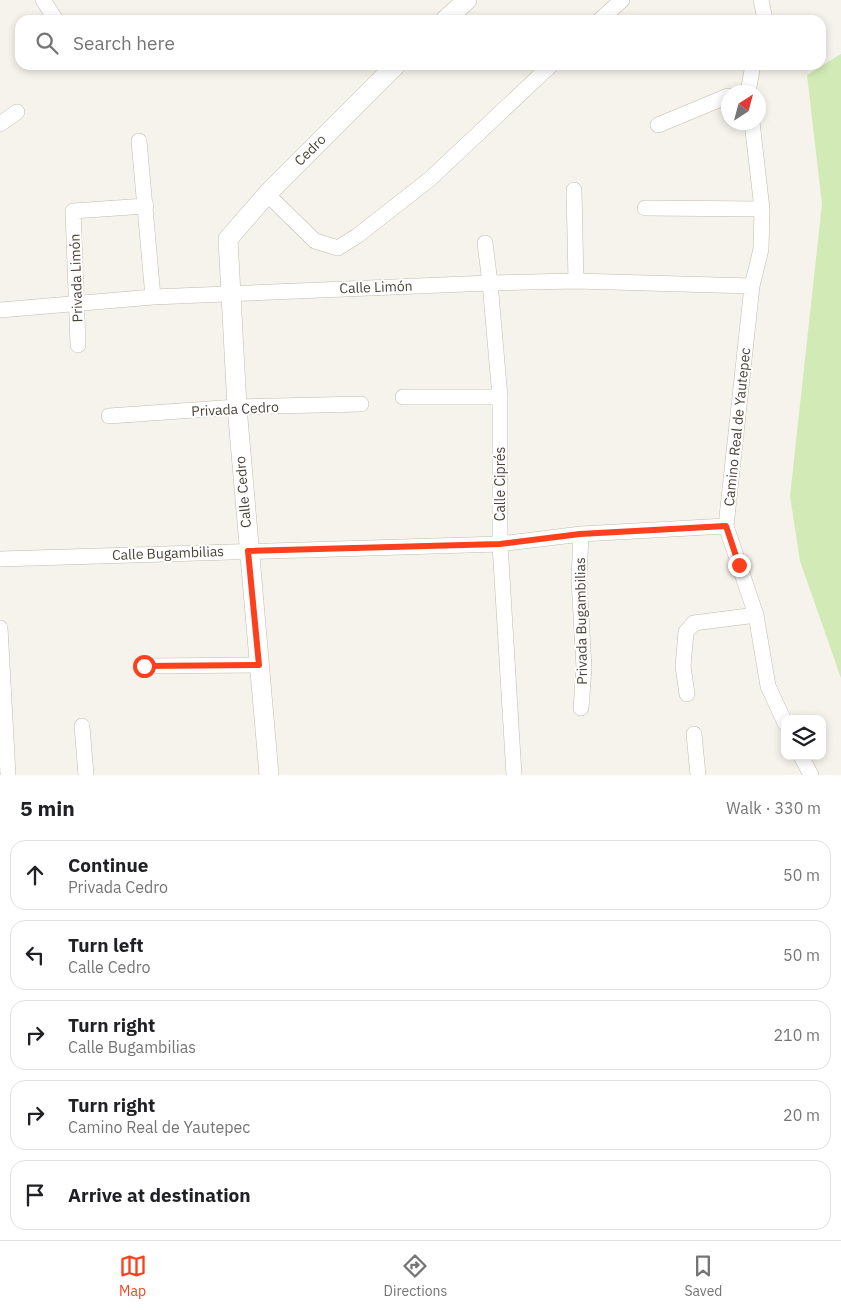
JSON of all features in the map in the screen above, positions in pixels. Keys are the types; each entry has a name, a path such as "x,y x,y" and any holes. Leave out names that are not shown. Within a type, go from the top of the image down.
{"street":[{"path":"43,0 53,15"},
{"path":"450,15 467,0"},
{"path":"606,15 622,0"},
{"name":"Cedro","path":"228,239 267,194 391,70"},
{"path":"267,194 314,240 338,248 358,236 430,179 546,70"},
{"path":"747,85 752,70"},
{"path":"658,124 721,99"},
{"path":"0,124 17,112"},
{"name":"Camino Real de Yautepec","path":"753,130 762,210 761,248 752,286 726,526 756,615 768,686 781,715"},
{"path":"139,141 153,297"},
{"path":"574,190 576,281"},
{"name":"Privada Limón","path":"78,345 73,211 146,206"},
{"path":"644,208 762,210"},
{"name":"Calle Cedro","path":"228,239 237,408 269,775"},
{"name":"Calle Ciprés","path":"485,243 500,397 500,544 514,775"},
{"name":"Calle Limón","path":"0,310 76,302 153,297 490,283 576,281 752,286"},
{"path":"403,397 500,397"},
{"name":"Privada Cedro","path":"109,416 237,408 361,404"},
{"name":"Calle Bugambilias","path":"0,559 500,544 580,534 726,526"},
{"name":"Privada Bugambilias","path":"580,534 579,579 584,668 582,708"},
{"path":"687,694 683,666 686,632 694,623 756,615"},
{"path":"0,628 2,694 8,775"},
{"path":"144,666 259,665"},
{"path":"82,726 86,775"},
{"path":"694,734 698,775"},
{"path":"802,760 811,775"}],"green space":[{"path":"841,54 841,678 800,561 790,496 822,204 807,75 815,70 826,70 826,63"}],"route":[{"path":"144,666 259,665 248,551 500,544 580,534 726,526 739,565"}]}
